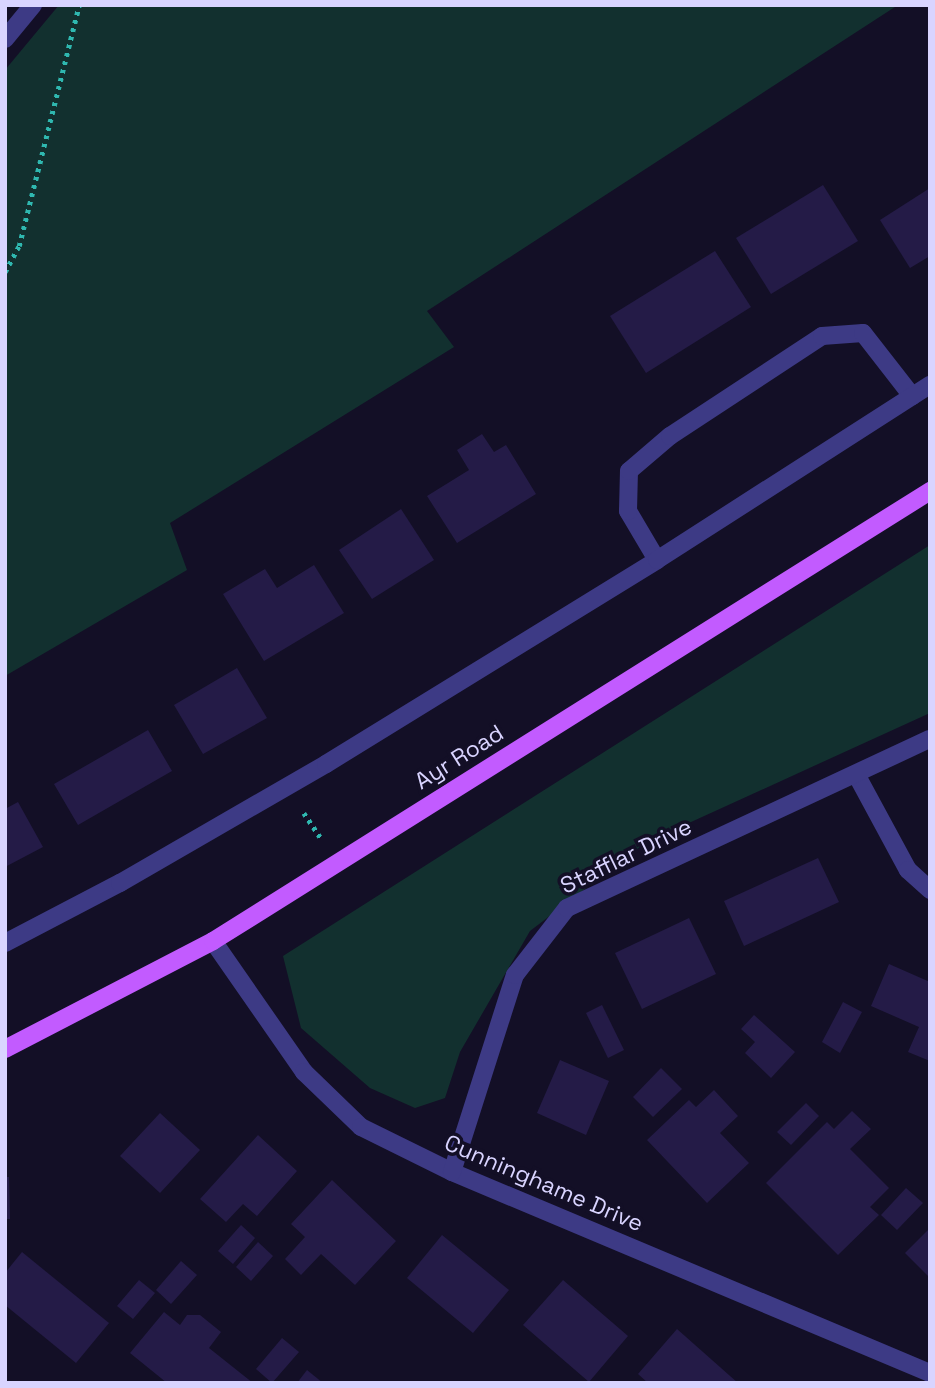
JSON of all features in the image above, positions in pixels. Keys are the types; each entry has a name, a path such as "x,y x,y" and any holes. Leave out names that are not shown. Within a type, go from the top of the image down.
{"main road":[{"name":"Ayr Road","path":"5,1049 213,941 930,491"}],"street":[{"path":"5,39 33,5"},
{"path":"657,560 628,511 629,471 670,436 822,336 863,333 912,396"},
{"path":"5,943 286,786 657,560 930,385"},
{"name":"Stafflar Drive","path":"452,1172 515,975 567,908 930,739"},
{"path":"856,774 908,870 930,890"},
{"name":"Cunninghame Drive","path":"213,941 304,1072 361,1128 452,1172 930,1373"}],"path":[{"path":"5,272 19,246 79,5"},
{"path":"286,786 337,863"}],"green space":[{"path":"59,5 898,5 427,311 454,347 170,523 187,570 5,676 5,70"},
{"path":"930,545 930,713 645,843 530,931 460,1052 445,1098 415,1108 370,1088 301,1028 283,956"}],"building":[{"path":"823,185 858,241 771,294 736,238"},
{"path":"930,188 930,256 910,268 880,220"},
{"path":"715,251 751,307 646,373 610,316"},
{"path":"482,434 494,452 506,445 536,494 457,543 427,496 469,470 457,450"},
{"path":"401,509 434,560 372,599 339,550"},
{"path":"314,565 344,613 264,661 223,594 265,569 277,588"},
{"path":"237,668 267,718 203,754 174,705"},
{"path":"148,730 172,771 78,825 54,784"},
{"path":"18,802 43,847 5,867 5,809"},
{"path":"818,858 839,902 744,946 724,901"},
{"path":"689,918 716,974 642,1009 615,953"},
{"path":"889,964 930,982 930,1061 908,1052 919,1027 871,1006"},
{"path":"843,1002 862,1012 840,1053 822,1042"},
{"path":"602,1005 624,1050 608,1058 586,1013"},
{"path":"754,1015 795,1052 771,1078 745,1053 755,1042 741,1029"},
{"path":"560,1060 609,1081 586,1135 537,1113"},
{"path":"661,1068 682,1089 653,1117 633,1097"},
{"path":"714,1090 738,1116 720,1133 749,1163 707,1203 647,1140 689,1100 696,1107"},
{"path":"806,1103 819,1116 791,1145 777,1132"},
{"path":"852,1111 871,1129 850,1149 889,1188 870,1207 879,1215 838,1255 766,1183 827,1122 834,1129"},
{"path":"160,1113 200,1150 160,1193 120,1156"},
{"path":"258,1135 297,1171 257,1216 243,1204 226,1222 200,1199"},
{"path":"5,1177 9,1177 10,1219 5,1219"},
{"path":"332,1180 396,1241 355,1285 321,1254 301,1275 285,1259 305,1237 291,1224"},
{"path":"906,1188 923,1203 897,1230 881,1215"},
{"path":"241,1225 255,1238 233,1264 218,1251"},
{"path":"930,1228 930,1278 905,1253"},
{"path":"442,1235 509,1290 473,1333 407,1278"},
{"path":"258,1242 273,1256 251,1281 236,1267"},
{"path":"22,1252 109,1323 76,1363 5,1305 5,1273"},
{"path":"181,1261 197,1275 171,1304 156,1290"},
{"path":"139,1280 155,1293 133,1319 117,1306"},
{"path":"563,1280 628,1336 589,1382 523,1325"},
{"path":"164,1312 180,1325 187,1315 200,1315 221,1332 209,1348 253,1383 167,1383 130,1353"},
{"path":"677,1329 738,1383 648,1383 638,1374"},
{"path":"282,1338 299,1352 272,1383 256,1369"},
{"path":"307,1370 323,1383 297,1383"}]}
